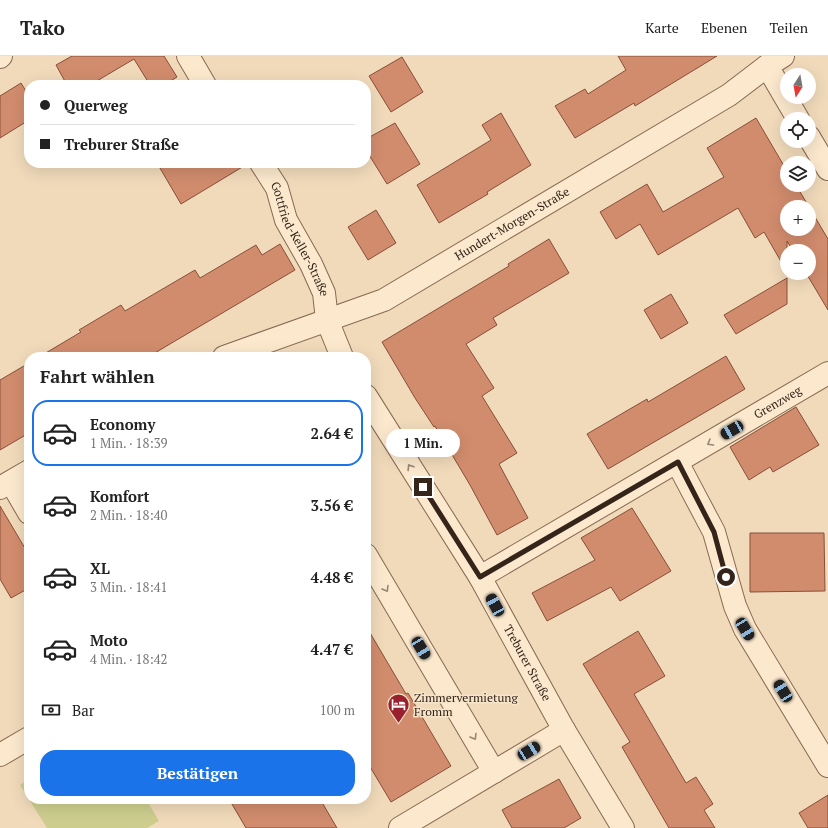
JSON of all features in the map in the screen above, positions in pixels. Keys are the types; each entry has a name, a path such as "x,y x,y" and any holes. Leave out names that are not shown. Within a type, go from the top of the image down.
{"street":[{"path":"188,56 202,80"},
{"path":"775,61 795,112"},
{"name":"Hundert-Morgen-Straße","path":"251,352 327,320 384,300 729,94 775,61"},
{"path":"815,148 828,170"},
{"name":"Gottfried-Keller-Straße","path":"264,168 277,188 286,220 311,264 324,293 327,320"},
{"path":"327,320 340,352"},
{"name":"Grenzweg","path":"480,577 828,373"},
{"name":"Treburer Straße","path":"371,404 480,577 564,730 623,828"},
{"path":"678,462 714,532 735,606 745,629 828,766"},
{"path":"24,474 5,485 24,507"},
{"path":"371,563 494,772"},
{"path":"400,828 564,730"},
{"path":"0,755 24,741"}],"green space":[{"path":"24,782 24,791 20,785"},
{"path":"32,804 149,804 159,821 147,828 47,828"}],"building":[{"path":"72,56 164,56 177,77 172,80 147,80 134,59 98,80 64,80 56,65"},
{"path":"618,56 717,56 635,106 634,103 575,138 555,106 585,89 588,94 626,70"},
{"path":"402,57 423,92 391,112 369,76"},
{"path":"21,83 24,88 24,123 0,138 0,96"},
{"path":"501,113 531,165 487,192 488,194 439,223 417,185 491,140 482,125"},
{"path":"756,118 780,159 780,192 800,192 805,200 780,200 780,236 816,236 816,219 828,239 828,310 810,280 816,280 816,244 789,244 787,241 787,244 780,244 780,260 764,232 755,238 738,208 658,255 640,224 616,239 600,212 647,184 663,212 724,177 707,148"},
{"path":"395,123 420,164 387,184 371,158 371,136"},
{"path":"160,168 241,168 181,204"},
{"path":"376,210 396,243 368,260 348,227"},
{"path":"549,239 569,273 493,318 497,325 466,344 494,388 482,396 517,453 499,464 528,518 497,535 470,485 435,426 434,427 415,398 382,342 509,266 508,264"},
{"path":"280,244 295,270 156,352 47,352 81,332 79,330 121,305 125,311 195,270 200,278 256,245 262,255"},
{"path":"784,280 787,280 787,304 736,334 724,315"},
{"path":"671,294 688,323 661,339 644,310"},
{"path":"726,356 745,389 608,469 587,434 647,399 648,402"},
{"path":"24,366 24,436 0,450 0,380"},
{"path":"796,407 819,445 773,472 770,467 749,480 730,447"},
{"path":"0,506 24,547 24,591 11,598 0,579"},
{"path":"632,508 671,571 620,601 611,587 547,621 532,593 595,560 581,538"},
{"path":"750,533 824,533 825,591 750,592"},
{"path":"638,631 665,676 634,694 686,783 696,777 713,804 704,810 715,828 669,828 622,747 630,742 583,664"},
{"path":"371,634 406,694 408,693 451,766 391,802 371,768"},
{"path":"559,779 581,818 564,828 512,828 502,810"},
{"path":"828,795 828,828 808,828 799,813"},
{"path":"232,804 323,804 337,828 246,828"}],"place":[{"name":"Zimmervermietung Fromm","path":"399,724"}],"route":[{"path":"423,487 480,577 678,462 714,532 726,577"}]}
